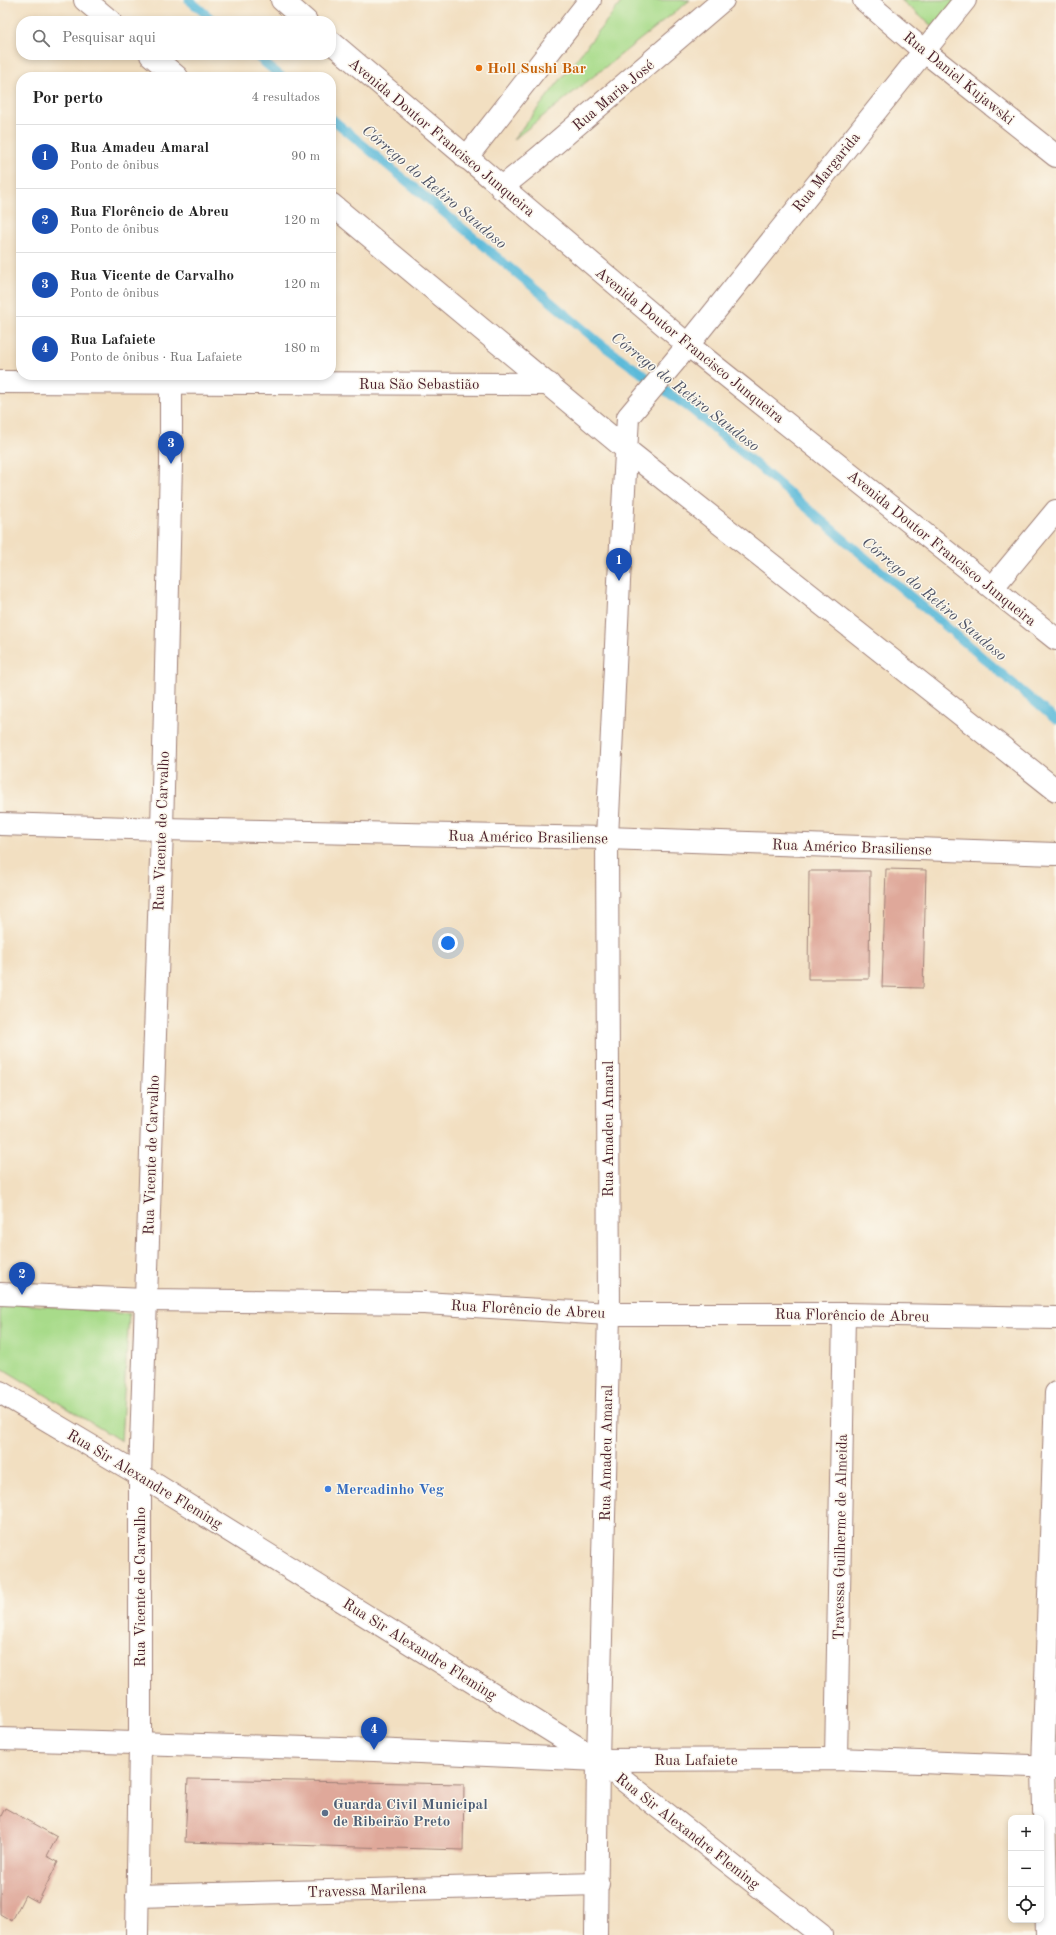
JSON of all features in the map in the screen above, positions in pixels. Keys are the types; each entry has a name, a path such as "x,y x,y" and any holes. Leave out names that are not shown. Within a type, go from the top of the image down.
{"street":[{"path":"85,0 104,16"},
{"path":"282,0 300,16"},
{"path":"466,158 590,0"},
{"name":"Rua Maria José","path":"501,188 723,0"},
{"name":"Rua Daniel Kujawski","path":"864,0 924,51 1056,156"},
{"name":"Rua Margarida","path":"681,353 965,0"},
{"name":"Avenida Doutor Francisco Junqueira","path":"336,46 501,188 681,353 993,587 1056,639"},
{"path":"156,60 169,72"},
{"path":"336,208 550,384 627,450 1056,790"},
{"name":"Rua Amadeu Amaral","path":"596,1935 598,1884 598,1760 609,1314 607,838 628,417 681,353"},
{"name":"Rua São Sebastião","path":"0,382 114,380"},
{"name":"Rua Vicente de Carvalho","path":"137,1935 140,1744 140,1475 162,829 171,464 171,380"},
{"name":"Rua São Sebastião","path":"247,380 550,384"},
{"path":"993,587 1056,511"},
{"name":"Rua Américo Brasiliense","path":"0,824 162,829 607,838 1056,854"},
{"name":"Rua Florêncio de Abreu","path":"0,1294 146,1300 424,1303 609,1314 844,1314 1056,1318"},
{"name":"Travessa Guilherme de Almeida","path":"836,1759 844,1314"},
{"name":"Rua Sir Alexandre Fleming","path":"0,1392 140,1475 598,1760 821,1935"},
{"path":"1047,1935 1056,1393"},
{"name":"Rua Lafaiete","path":"0,1739 374,1750 598,1760 836,1759 1050,1767"},
{"name":"Travessa Marilena","path":"137,1896 598,1884"}],"green space":[{"path":"623,0 690,0 513,140"},
{"path":"901,0 963,0 932,26"},
{"path":"0,1302 129,1314 121,1441 0,1367"}],"building":[{"path":"886,869 926,870 923,988 882,987"},
{"path":"809,871 870,871 869,979 808,979"},
{"name":"Guarda Civil Municipal de Ribeirão Preto","path":"188,1779 464,1784 463,1850 185,1842"},
{"path":"5,1808 57,1837 47,1856 58,1862 38,1902 25,1895 12,1921 0,1914 0,1818"}],"waterway":[{"name":"Córrego do Retiro Saudoso","path":"189,0 208,16"},
{"name":"Córrego do Retiro Saudoso","path":"261,60 276,72"},
{"name":"Córrego do Retiro Saudoso","path":"336,122 601,344 692,410 1056,720"}],"place":[{"name":"Holl Sushi Bar","path":"479,68"},
{"name":"Rua Vicente de Carvalho","path":"171,464"},
{"name":"Rua Amadeu Amaral","path":"619,581"},
{"name":"Rua Florêncio de Abreu","path":"22,1295"},
{"name":"Mercadinho Veg","path":"328,1489"},
{"name":"Rua Lafaiete","path":"374,1750"},
{"name":"Guarda Civil Municipal de Ribeirão Preto","path":"325,1813"}]}
